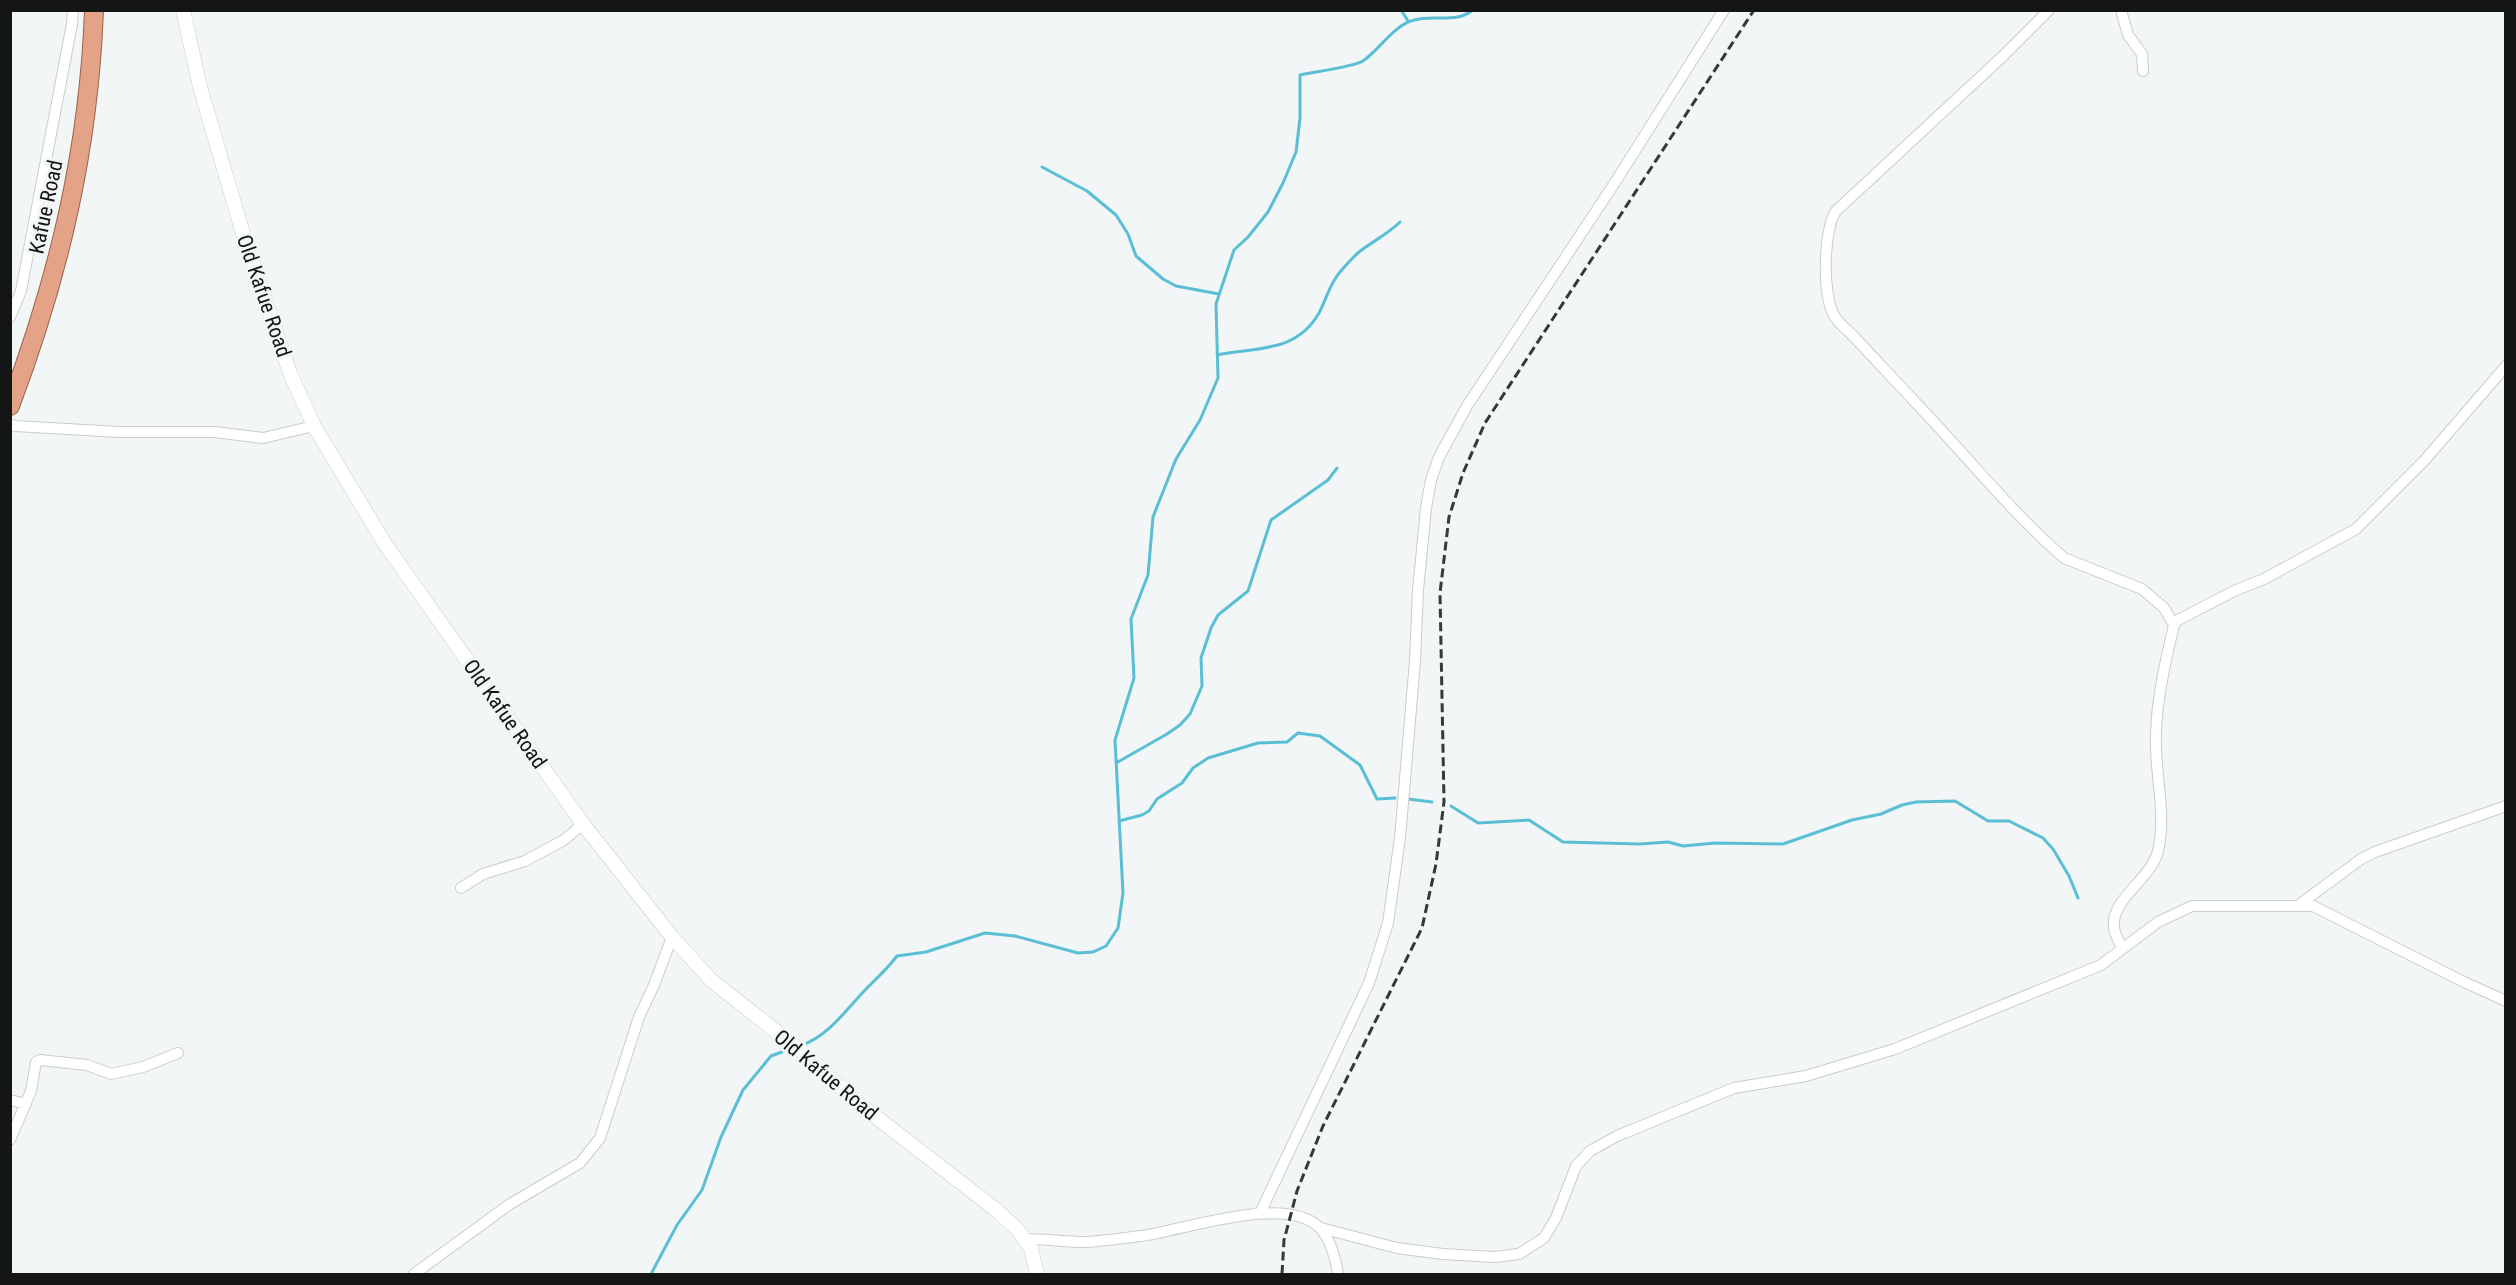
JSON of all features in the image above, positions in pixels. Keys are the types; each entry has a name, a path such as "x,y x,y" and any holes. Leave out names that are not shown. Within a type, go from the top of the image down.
{"highway":[{"name":"Kafue Road","path":"10,406 47,300 65,231 84,135 91,73 94,10"}],"street":[{"path":"10,317 21,291 73,10"},
{"name":"Old Kafue Road","path":"183,10 200,87 244,237 290,373 314,426 386,544 583,824 672,937 712,981 805,1054 858,1103 996,1209 1026,1239 1031,1248 1037,1275"},
{"path":"1261,1211 1370,982 1388,923 1400,838 1426,508 1431,480 1439,457 1467,406 1614,184 1724,10"},
{"path":"2049,10 2002,57 1836,211 1829,224 1827,290 1835,317 1878,365 1969,458 2027,524 2064,558 2142,589 2164,608 2174,625 2156,734 2161,791 2158,849 2154,862 2141,882 2118,907 2114,929 2122,949"},
{"path":"2121,10 2128,35 2142,54 2143,71"},
{"path":"2174,625 2184,617 2234,591 2264,579 2356,529 2424,461 2505,366"},
{"path":"10,424 119,432 214,432 263,438 314,426"},
{"path":"2300,904 2361,859 2375,852 2505,806"},
{"path":"461,888 483,874 525,861 564,840 583,824"},
{"path":"1026,1239 1087,1242 1143,1235 1261,1211 1291,1214 1311,1221 1321,1228 1397,1248 1431,1253 1495,1257 1519,1254 1544,1238 1556,1218 1575,1166 1590,1152 1617,1136 1734,1088 1806,1076 1895,1049 2101,964 2158,922 2192,906 2300,904 2313,906 2464,982 2505,1000"},
{"path":"414,1275 474,1233 510,1204 580,1163 594,1148 600,1138 639,1017 654,986 672,937"},
{"path":"10,1140 31,1091 36,1062 40,1060 87,1065 111,1074 143,1067 178,1053"},
{"path":"10,1100 26,1104"},
{"path":"1321,1228 1330,1247 1338,1275"}],"waterway":[{"path":"1401,10 1408,21"},
{"path":"802,1045 830,1028 897,956 926,952 985,933 1015,936 1078,953 1093,952 1106,946 1118,928 1123,893 1115,740 1134,678 1131,619 1148,575 1153,517 1176,459 1200,420 1218,378 1216,304 1234,250 1268,212 1296,152 1300,118 1300,75 1363,61 1400,27 1414,20 1459,17 1473,10"},
{"path":"1042,167 1087,191 1116,215 1128,234 1136,256 1163,279 1176,286 1219,294"},
{"path":"1217,355 1274,346 1299,335 1310,326 1319,313 1333,281 1347,264 1359,252 1400,222"},
{"path":"1116,763 1167,734 1190,714 1202,686 1201,658 1211,628 1218,615 1248,591 1271,520 1328,480 1337,468"},
{"path":"1119,821 1149,811 1157,799 1182,783 1193,768 1208,758 1258,743 1287,742 1298,733 1320,736 1360,765 1377,799 1395,798"},
{"path":"1408,799 1432,802"},
{"path":"1451,806 1478,823 1529,820 1563,842 1639,844 1668,842 1683,846 1715,843 1783,844 1852,820 1881,814 1902,805 1916,802 1955,801 1988,821 2009,821 2043,838 2053,849 2069,876 2078,898"},
{"path":"651,1274 677,1225 702,1190 721,1137 743,1090 771,1056 790,1049"}],"railway":[{"path":"1282,1274 1284,1240 1297,1191 1323,1126 1422,928 1436,864 1444,802 1440,593 1449,517 1463,473 1485,423 1754,10"}]}
